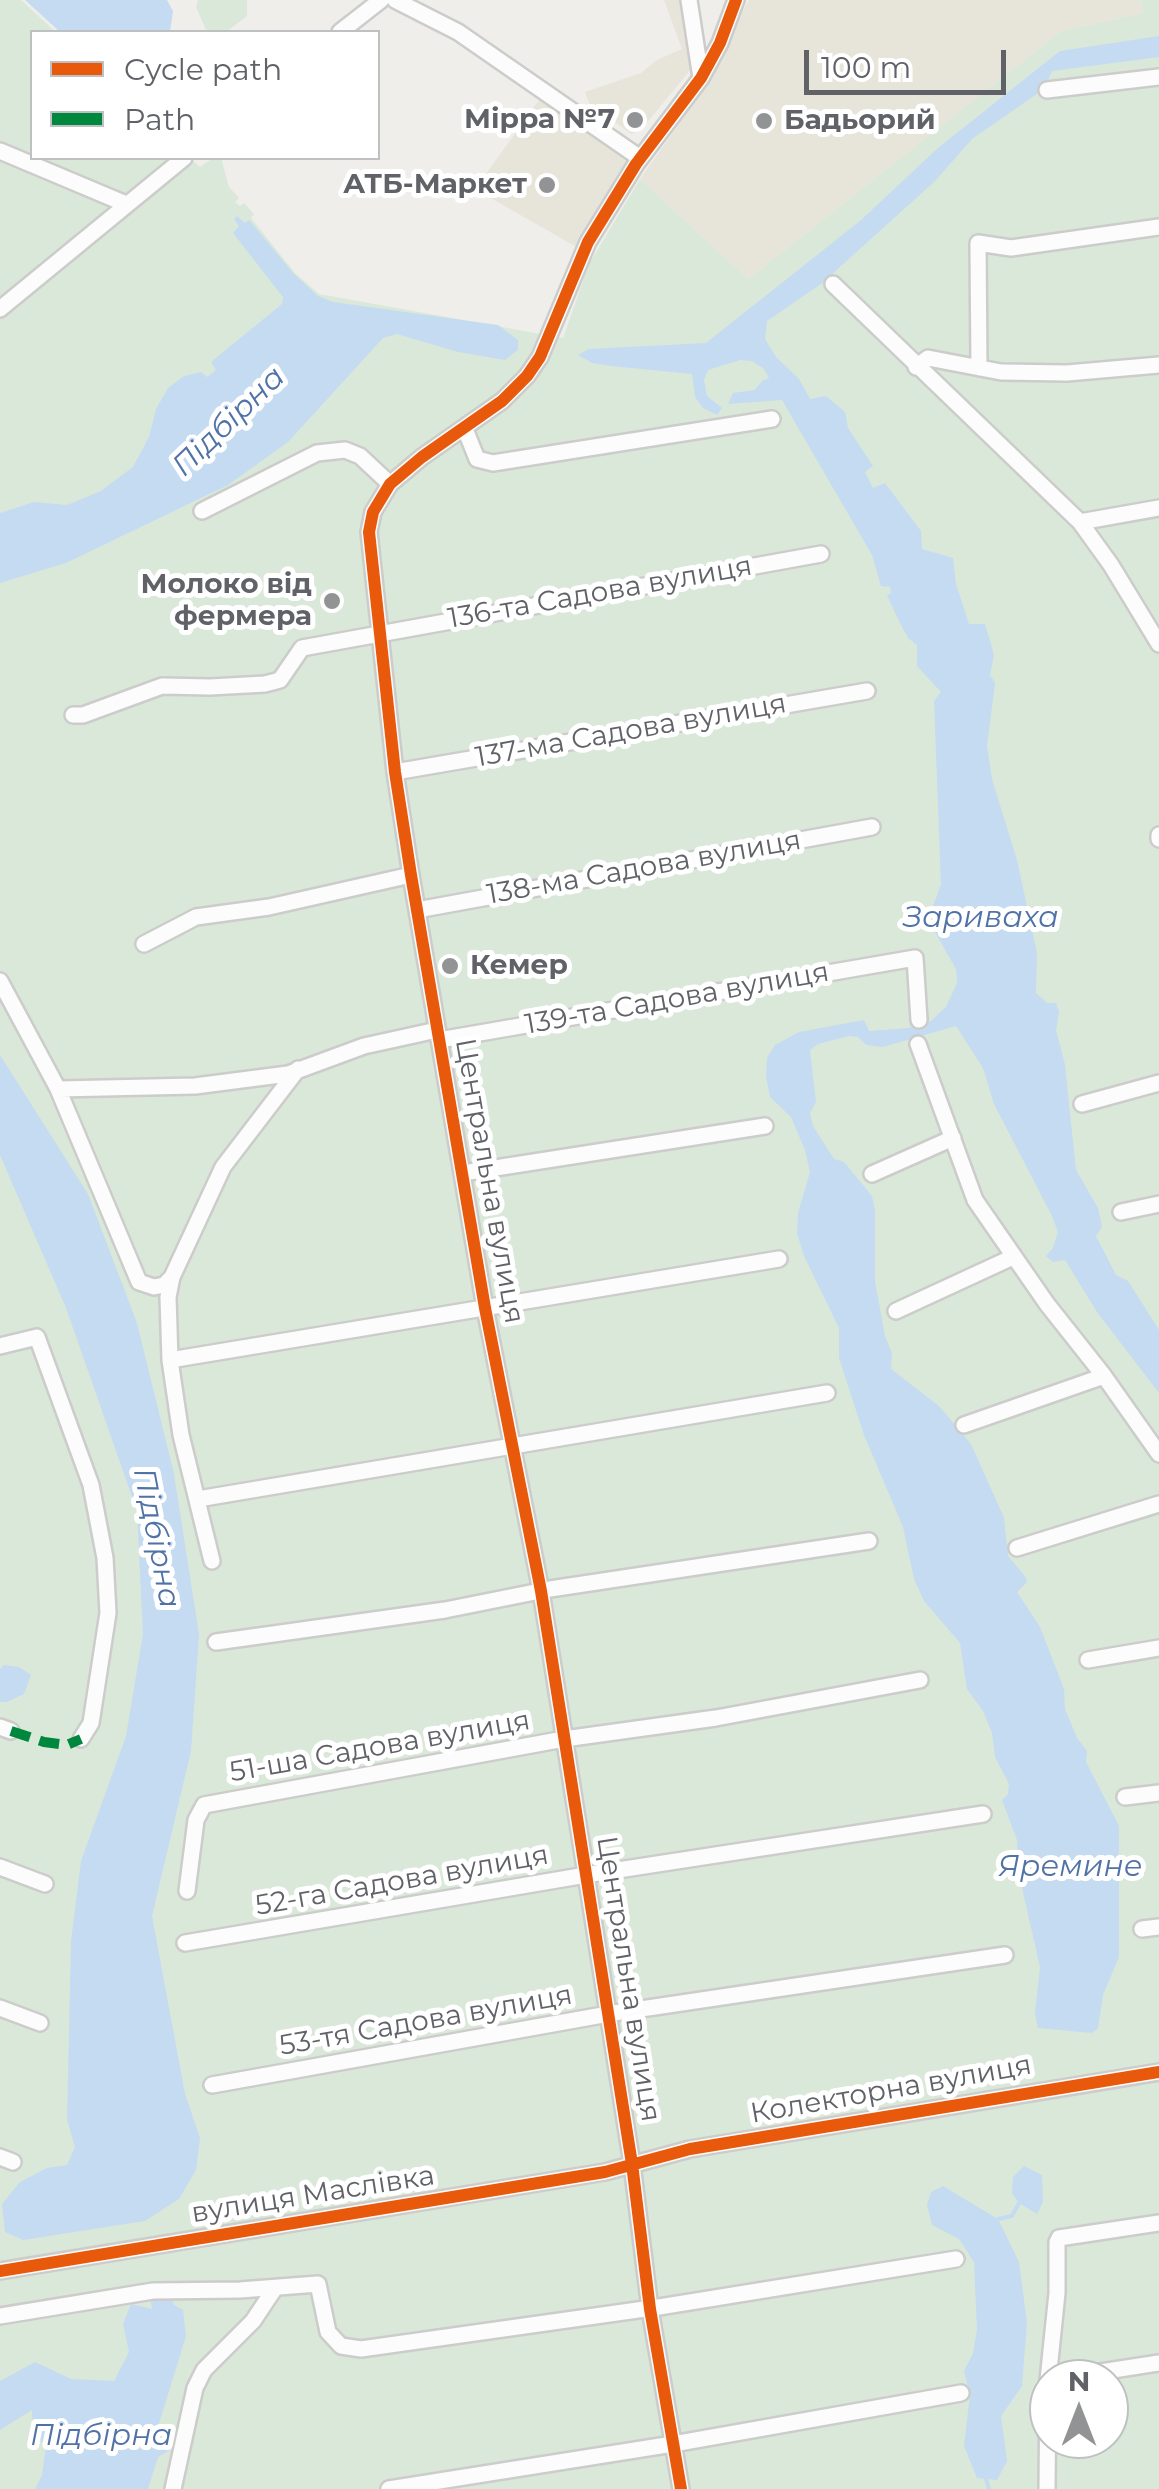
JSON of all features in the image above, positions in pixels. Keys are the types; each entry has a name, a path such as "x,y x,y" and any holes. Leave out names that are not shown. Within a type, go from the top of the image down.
{"street":[{"path":"343,30 381,0"},
{"path":"395,0 458,32 640,158"},
{"path":"689,0 702,78"},
{"name":"Центральна вулиця","path":"681,2489 541,1591 485,1308 416,910 395,772 369,532 380,496 390,484 502,400 527,376 540,357 588,242 640,158 702,78 736,0"},
{"path":"1046,90 1159,77"},
{"path":"0,151 126,204"},
{"path":"0,309 181,160"},
{"path":"979,368 978,243 1011,248 1159,227"},
{"path":"833,284 1080,522 1159,644"},
{"path":"916,367 928,358 1001,372 1067,373 1159,364"},
{"path":"465,428 477,459 492,463 772,418"},
{"path":"202,511 317,453 346,450 360,456 390,484"},
{"path":"1080,522 1159,508"},
{"name":"136-та Садова вулиця","path":"73,715 83,715 162,686 265,684 280,680 302,648 821,554"},
{"name":"137-ма Садова вулиця","path":"395,772 868,691"},
{"name":"138-ма Садова вулиця","path":"416,910 872,827"},
{"path":"144,944 196,917 270,907 411,875"},
{"name":"139-та Садова вулиця","path":"58,1089 195,1086 288,1074 364,1046 915,958 920,1020"},
{"path":"0,981 58,1089 139,1282 154,1287 171,1283"},
{"path":"918,1044 975,1200 1159,1454"},
{"path":"212,1561 181,1434 170,1360 166,1317 171,1283 223,1167 298,1068"},
{"path":"1082,1104 1159,1083"},
{"path":"463,1173 765,1126"},
{"path":"872,1174 953,1138"},
{"path":"1121,1212 1159,1204"},
{"path":"896,1312 1013,1257"},
{"path":"170,1360 779,1259"},
{"path":"0,1346 36,1337 91,1484 105,1558 108,1613 92,1723 82,1739"},
{"path":"964,1425 1104,1376"},
{"path":"198,1500 827,1393"},
{"path":"1017,1548 1159,1504"},
{"path":"216,1642 445,1610 541,1591 869,1541"},
{"path":"1088,1660 1159,1648"},
{"name":"51-ша Садова вулиця","path":"187,1891 196,1820 204,1805 564,1739 716,1718 920,1680"},
{"path":"1126,1797 1159,1792"},
{"name":"52-га Садова вулиця","path":"185,1943 585,1875 983,1814"},
{"path":"0,1867 44,1884"},
{"path":"1142,1930 1159,1927"},
{"name":"53-тя Садова вулиця","path":"212,2085 607,2014 1004,1955"},
{"path":"0,2008 40,2023"},
{"name":"Колекторна вулиця","path":"632,2164 690,2148 1159,2072"},
{"name":"вулиця Маслівка","path":"0,2270 605,2172 632,2164"},
{"path":"1052,2359 1060,2238 1159,2223"},
{"path":"0,2316 152,2291 318,2284 328,2332 341,2346 350,2348 650,2309 956,2259"},
{"path":"173,2489 200,2379 252,2321 275,2288"},
{"path":"1129,2368 1159,2363"},
{"path":"389,2489 961,2393"},
{"path":"1047,2489 1048,2459"}],"shaded area":[{"path":"664,0 680,0 694,40 692,68 640,131 631,134 589,103 585,92 641,73 657,60 682,49"},
{"path":"749,0 1140,0 1143,13 1061,31 748,279 640,179 698,97"},
{"path":"542,96 627,155 630,163 580,249 475,189"}],"green space":[{"path":"0,0 21,0 54,30 30,30 30,160 192,160 200,167 210,160 222,160 229,187 239,198 235,202 240,206 244,203 254,214 251,218 295,273 319,294 563,338 589,264 640,179 748,279 1061,31 1143,13 1140,0 1159,0 1159,2489 0,2489"},
{"path":"198,0 247,0 247,16 229,30 206,30 196,7"}],"water":[{"path":"25,0 167,0 173,11 170,30 58,30"},
{"path":"1159,36 1159,57 1052,71 1044,89 972,139 935,181 821,284 767,321 765,339 776,357 799,379 810,399 826,396 845,412 848,428 873,466 865,472 873,488 885,483 921,531 922,549 953,558 956,584 969,624 985,624 994,655 990,675 995,683 987,746 992,779 1017,860 1037,953 1036,993 1047,1003 1056,1003 1059,1012 1056,1030 1065,1065 1076,1170 1098,1208 1102,1227 1096,1236 1116,1275 1128,1281 1159,1330 1159,1393 1097,1312 1065,1260 1053,1262 1046,1256 1058,1232 1052,1216 994,1104 983,1068 956,1026 883,1047 866,1045 858,1037 849,1036 810,1050 816,1102 810,1113 813,1126 834,1159 844,1162 872,1196 875,1281 892,1353 891,1369 939,1406 971,1444 1004,1518 1008,1556 1027,1582 1017,1592 1040,1627 1064,1689 1065,1709 1087,1751 1086,1762 1119,1826 1119,1957 1103,1995 1098,2028 1092,2033 1038,2028 1035,2013 1040,1967 1019,1875 1017,1840 1002,1800 1008,1794 1009,1784 995,1757 992,1733 983,1711 967,1689 960,1643 924,1601 914,1579 903,1527 864,1435 839,1358 839,1328 797,1233 798,1213 810,1172 805,1150 791,1117 770,1097 766,1077 767,1058 775,1045 799,1032 864,1020 869,1031 908,1028 931,1021 946,1007 957,983 956,969 935,932 931,911 941,885 934,701 941,692 917,666 917,645 908,638 897,617 887,595 891,593 890,587 881,586 872,555 782,400 728,404 733,393 755,390 769,378 764,369 752,361 740,360 708,370 704,380 707,396 722,408 717,415 703,408 695,397 692,374 592,363 578,355 589,349 706,343 860,221 938,148 1060,51"},
{"path":"237,216 245,223 249,220 318,296 333,302 498,325 518,340 518,350 505,360 458,352 397,334 383,338 288,442 228,485 66,563 0,583 0,513 34,502 67,505 101,491 133,467 168,388 184,376 201,372 207,377 216,370 211,362 282,304 283,297 233,233 239,226 234,219"},
{"path":"0,1055 88,1194 137,1323 174,1474 199,1634 191,1751 152,1916 185,2094 200,2138 196,2170 179,2199 145,2221 23,2240 5,2232 2,2204 20,2182 47,2168 67,2165 75,2147 67,2120 71,1941 81,1861 126,1736 143,1634 137,1511 66,1308 0,1155"},
{"path":"4,1665 19,1667 31,1675 24,1694 0,1702 0,1669"},
{"path":"1024,2166 1042,2175 1043,2202 1037,2214 1019,2203 1012,2193 1013,2177"},
{"path":"943,2186 998,2219 1019,2262 1027,2323 1022,2386 1001,2416 1007,2461 997,2480 977,2478 964,2446 970,2394 964,2371 973,2353 977,2330 974,2262 959,2239 932,2225 927,2205 931,2192"},
{"name":"Підбірна","path":"170,2294 174,2305 183,2310 186,2336 157,2430 172,2449 158,2457 148,2489 35,2489 42,2475 46,2445 33,2433 32,2410 0,2430 0,2381 35,2362 71,2379 114,2381 129,2352 123,2324 131,2304 152,2309 150,2297"}],"waterway":[{"path":"998,2219 1012,2216 1019,2203"},
{"path":"986,2479 989,2489"}],"marked path":[{"path":"11,1731 67,1745 81,1739"}],"cycle path":[{"path":"681,2489 541,1591 485,1308 411,875 395,772 369,532 373,512 390,484 502,401 527,376 540,357 588,242 636,164 701,78 720,43 736,0"},
{"path":"0,2271 605,2172 690,2149 1159,2072"}],"place":[{"name":"Мірра №7","path":"635,120"},
{"name":"Бадьорий","path":"764,121"},
{"name":"АТБ-Маркет","path":"547,185"},
{"name":"Молоко від фермера","path":"332,601"},
{"name":"Кемер","path":"450,966"}],"water label":[{"name":"Зариваха","path":"981,918"},
{"name":"Яремине","path":"1070,1867"}]}
